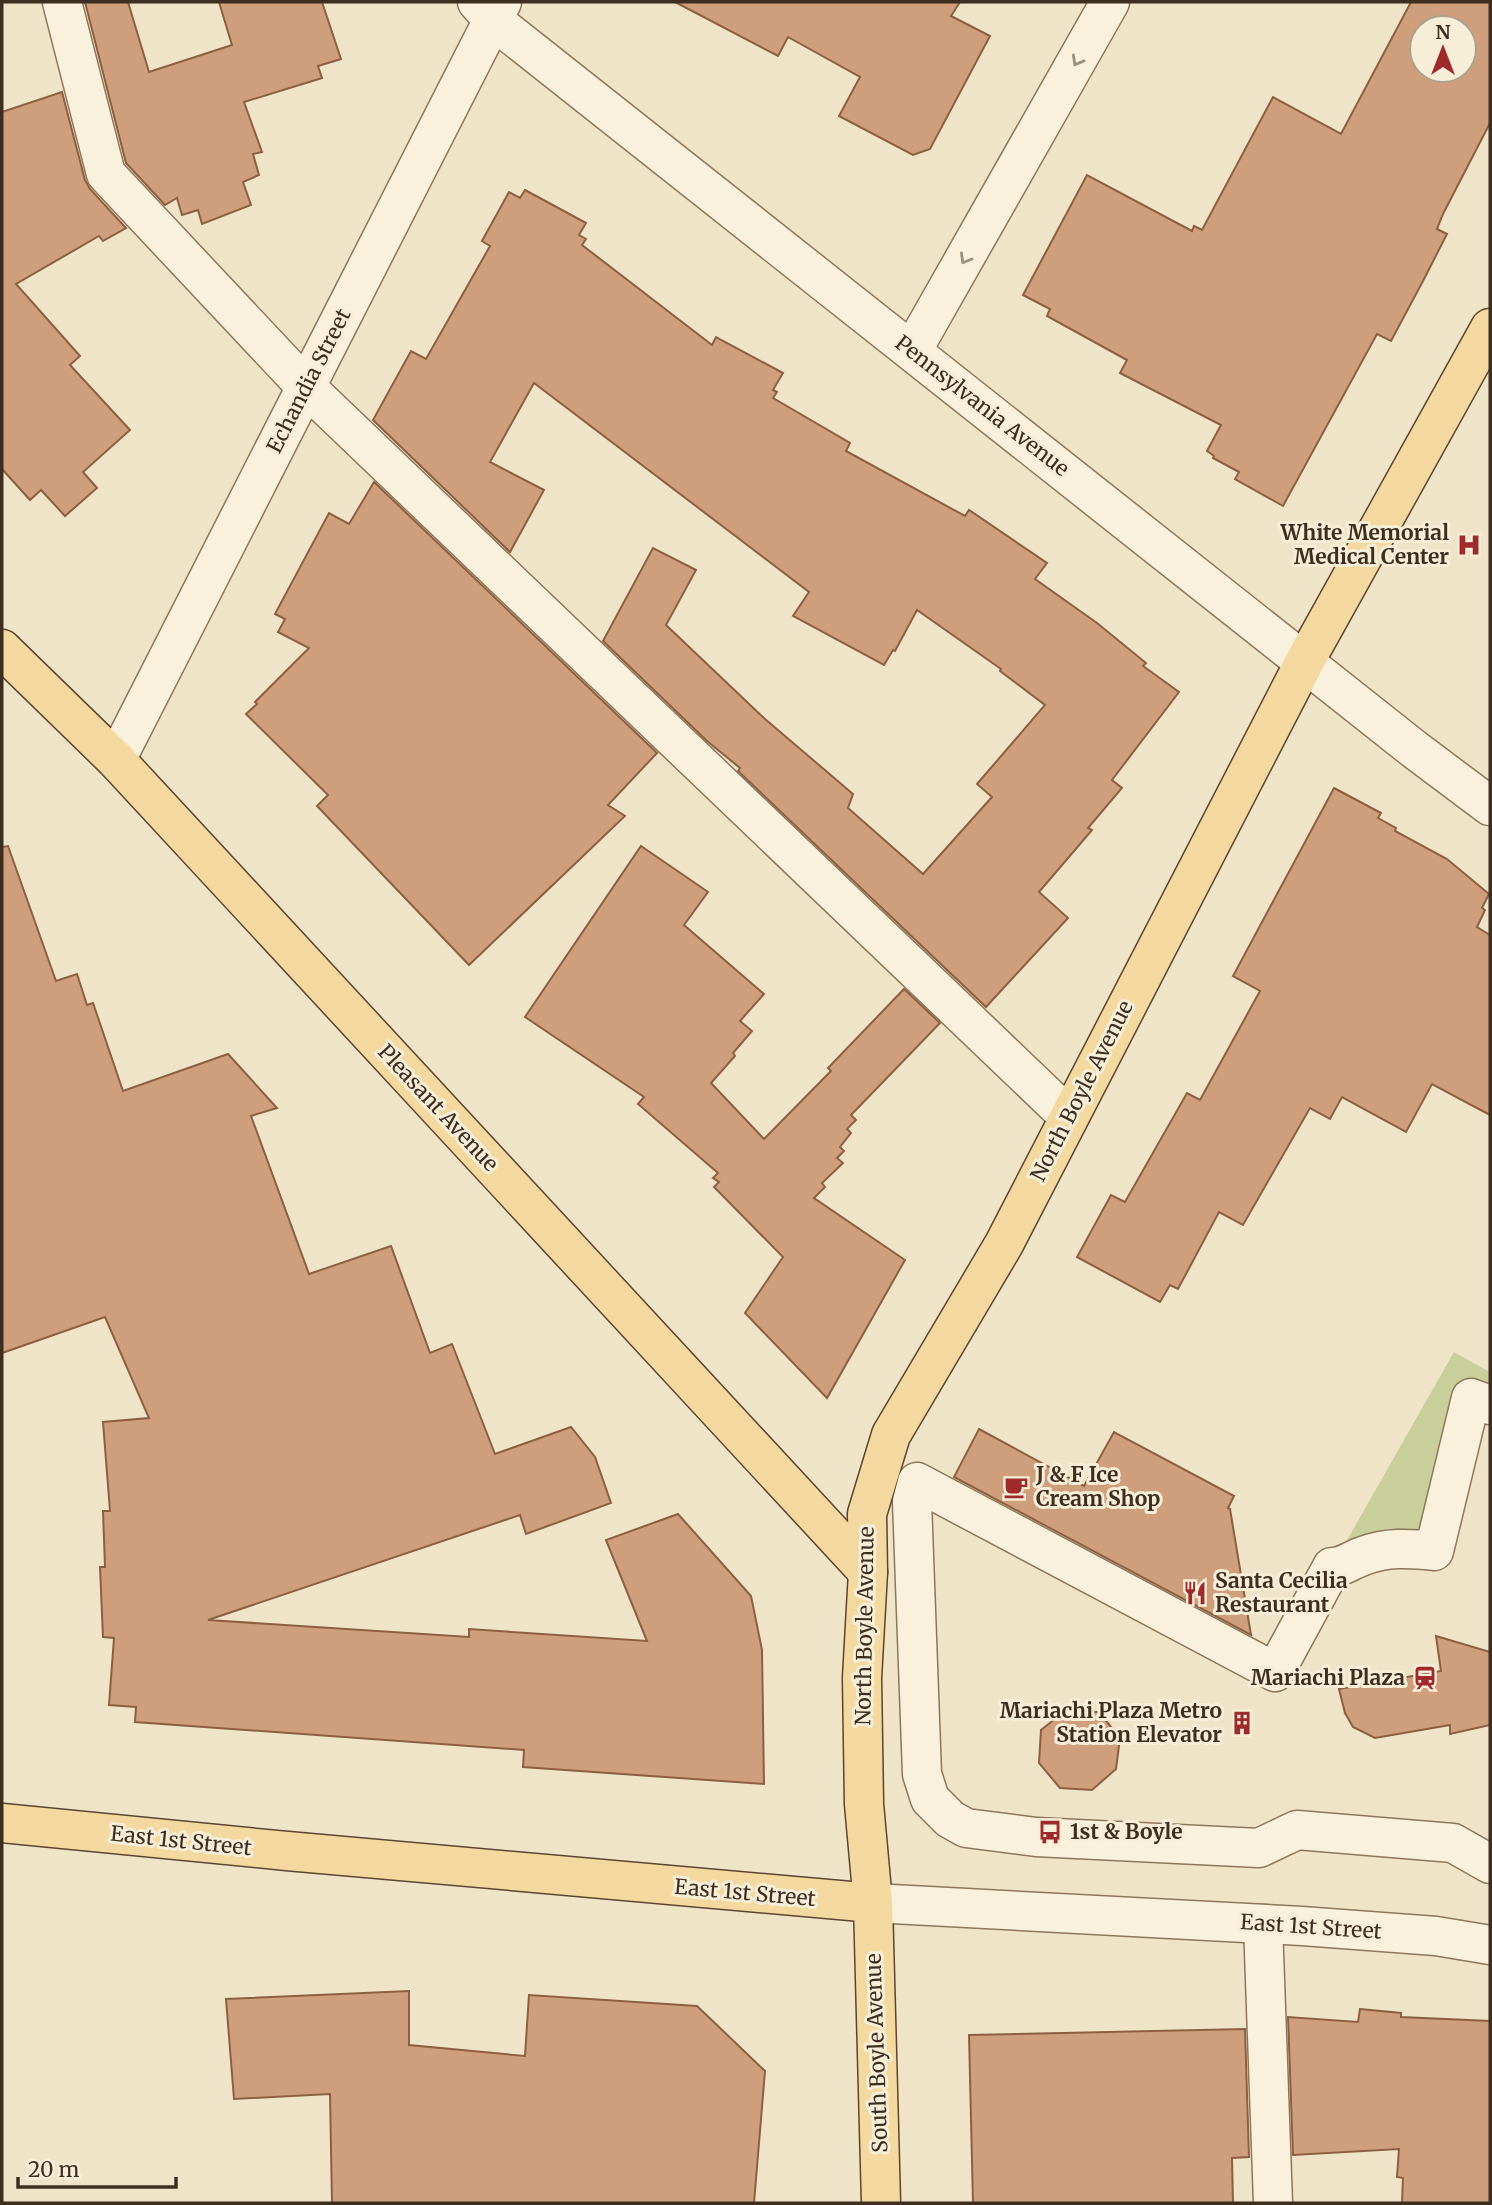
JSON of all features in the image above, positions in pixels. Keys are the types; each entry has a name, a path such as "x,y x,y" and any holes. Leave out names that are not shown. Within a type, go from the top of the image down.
{"main road":[{"name":"North Boyle Avenue","path":"873,1903 864,1804 862,1678 868,1572 867,1514 891,1435 1003,1244 1305,662 1479,375 1490,328"},
{"name":"Pleasant Avenue","path":"2,649 116,760 868,1572"},
{"name":"East 1st Street","path":"2,1822 287,1852 873,1903"},
{"name":"South Boyle Avenue","path":"873,1903 881,2203"}],"street":[{"path":"62,2 106,174 306,387 1069,1117"},
{"path":"912,351 1110,2"},
{"name":"Echandia Street","path":"116,760 306,387 491,8"},
{"name":"Pennsylvania Avenue","path":"491,8 912,351 1414,749 1490,806"},
{"path":"1490,1405 1471,1398 1434,1551 1402,1548 1364,1556 1341,1567 1332,1567 1275,1672 917,1482 912,1501 922,1774 930,1799 950,1819 966,1828 1036,1837 1259,1848 1297,1830 1323,1832 1453,1843 1490,1864"},
{"name":"East 1st Street","path":"873,1903 1263,1924 1436,1936 1490,1945"},
{"path":"1263,1924 1273,2203"}],"green space":[{"path":"1454,1352 1490,1372 1490,1402 1432,1549 1334,1563"}],"building":[{"path":"85,2 128,2 149,72 232,45 219,2 322,2 341,59 318,66 322,78 244,102 262,152 253,154 259,175 243,182 251,205 202,224 198,210 182,215 177,198 165,205 126,163"},
{"path":"675,2 960,2 951,16 990,36 930,149 913,155 839,116 860,77 788,37 778,56"},
{"path":"1411,2 1490,2 1490,123 1437,229 1447,234 1391,341 1377,334 1283,506 1235,479 1239,472 1213,458 1207,451 1221,425 1120,373 1127,360 1047,316 1050,309 1023,295 1087,175 1192,231 1194,226 1202,230 1273,97 1341,134"},
{"path":"62,92 85,180 126,228 103,241 99,236 16,284 80,356 70,365 130,430 83,472 97,488 65,516 41,490 30,500 2,469 2,112"},
{"path":"525,190 586,223 579,235 586,239 582,245 712,345 716,337 783,373 773,390 777,392 773,398 850,443 846,451 965,516 969,510 1047,563 1035,579 1097,623 1146,663 1143,666 1179,692 1112,780 1122,788 1088,828 1092,830 1039,892 1068,918 986,1007 738,771 740,768 707,741 603,641 653,548 696,570 666,625 765,719 853,794 848,808 923,874 992,797 977,784 1045,705 1000,671 1001,669 917,610 895,651 893,650 884,665 793,616 809,592 534,383 490,462 544,490 510,552 373,420 411,351 426,359 490,246 482,241 509,192 520,198"},
{"path":"374,482 657,753 608,805 625,816 469,965 317,806 328,795 246,714 309,648 278,632 285,619 275,614 329,513 349,524"},
{"path":"1334,788 1381,813 1378,818 1396,828 1395,831 1447,859 1489,894 1477,927 1490,935 1490,1115 1432,1084 1406,1132 1342,1097 1330,1119 1310,1108 1243,1225 1219,1212 1178,1289 1170,1285 1160,1302 1077,1257 1111,1195 1125,1202 1187,1093 1200,1100 1260,991 1233,976"},
{"path":"8,846 56,981 77,974 87,1005 93,1003 123,1091 228,1054 277,1108 251,1116 309,1274 391,1246 430,1353 452,1344 495,1454 571,1427 595,1457 611,1503 526,1534 520,1515 208,1620 469,1637 469,1629 647,1641 606,1540 678,1514 751,1596 762,1650 764,1784 523,1767 524,1750 135,1722 136,1707 109,1705 114,1638 103,1637 100,1567 105,1567 103,1511 110,1511 103,1422 149,1418 105,1317 2,1353 2,847"},
{"path":"641,846 708,892 684,925 764,994 740,1021 752,1031 733,1053 735,1056 711,1083 764,1139 831,1071 828,1068 904,989 940,1023 851,1115 856,1120 847,1129 851,1133 840,1147 844,1151 837,1158 843,1163 822,1183 825,1187 814,1198 905,1260 827,1398 745,1313 783,1257 714,1187 719,1182 713,1178 718,1173 638,1104 644,1097 525,1017"},
{"path":"979,1429 1084,1486 1114,1432 1234,1496 1228,1508 1251,1635 954,1477"},
{"path":"1436,1636 1490,1652 1490,1725 1450,1734 1450,1725 1375,1738 1353,1727 1345,1713 1339,1689 1441,1671"},
{"path":"1065,1711 1099,1712 1120,1738 1116,1769 1092,1790 1060,1788 1039,1763 1041,1730"},
{"path":"409,1991 409,2045 525,2056 529,1995 697,2006 765,2071 754,2203 332,2203 330,2094 234,2099 226,1999"},
{"path":"1360,2009 1401,2013 1401,2017 1490,2021 1490,2203 1402,2203 1403,2178 1397,2177 1399,2149 1293,2155 1288,2017 1358,2022"},
{"path":"1245,2029 1249,2157 1232,2158 1233,2203 973,2203 969,2035"}],"place":[{"name":"White Memorial Medical Center","path":"1469,545"},
{"name":"J & F Ice Cream Shop","path":"1016,1487"},
{"name":"Santa Cecilia Restaurant","path":"1195,1593"},
{"name":"Mariachi Plaza","path":"1425,1678"},
{"name":"Mariachi Plaza Metro Station Elevator","path":"1242,1723"},
{"name":"1st & Boyle","path":"1050,1832"}]}
